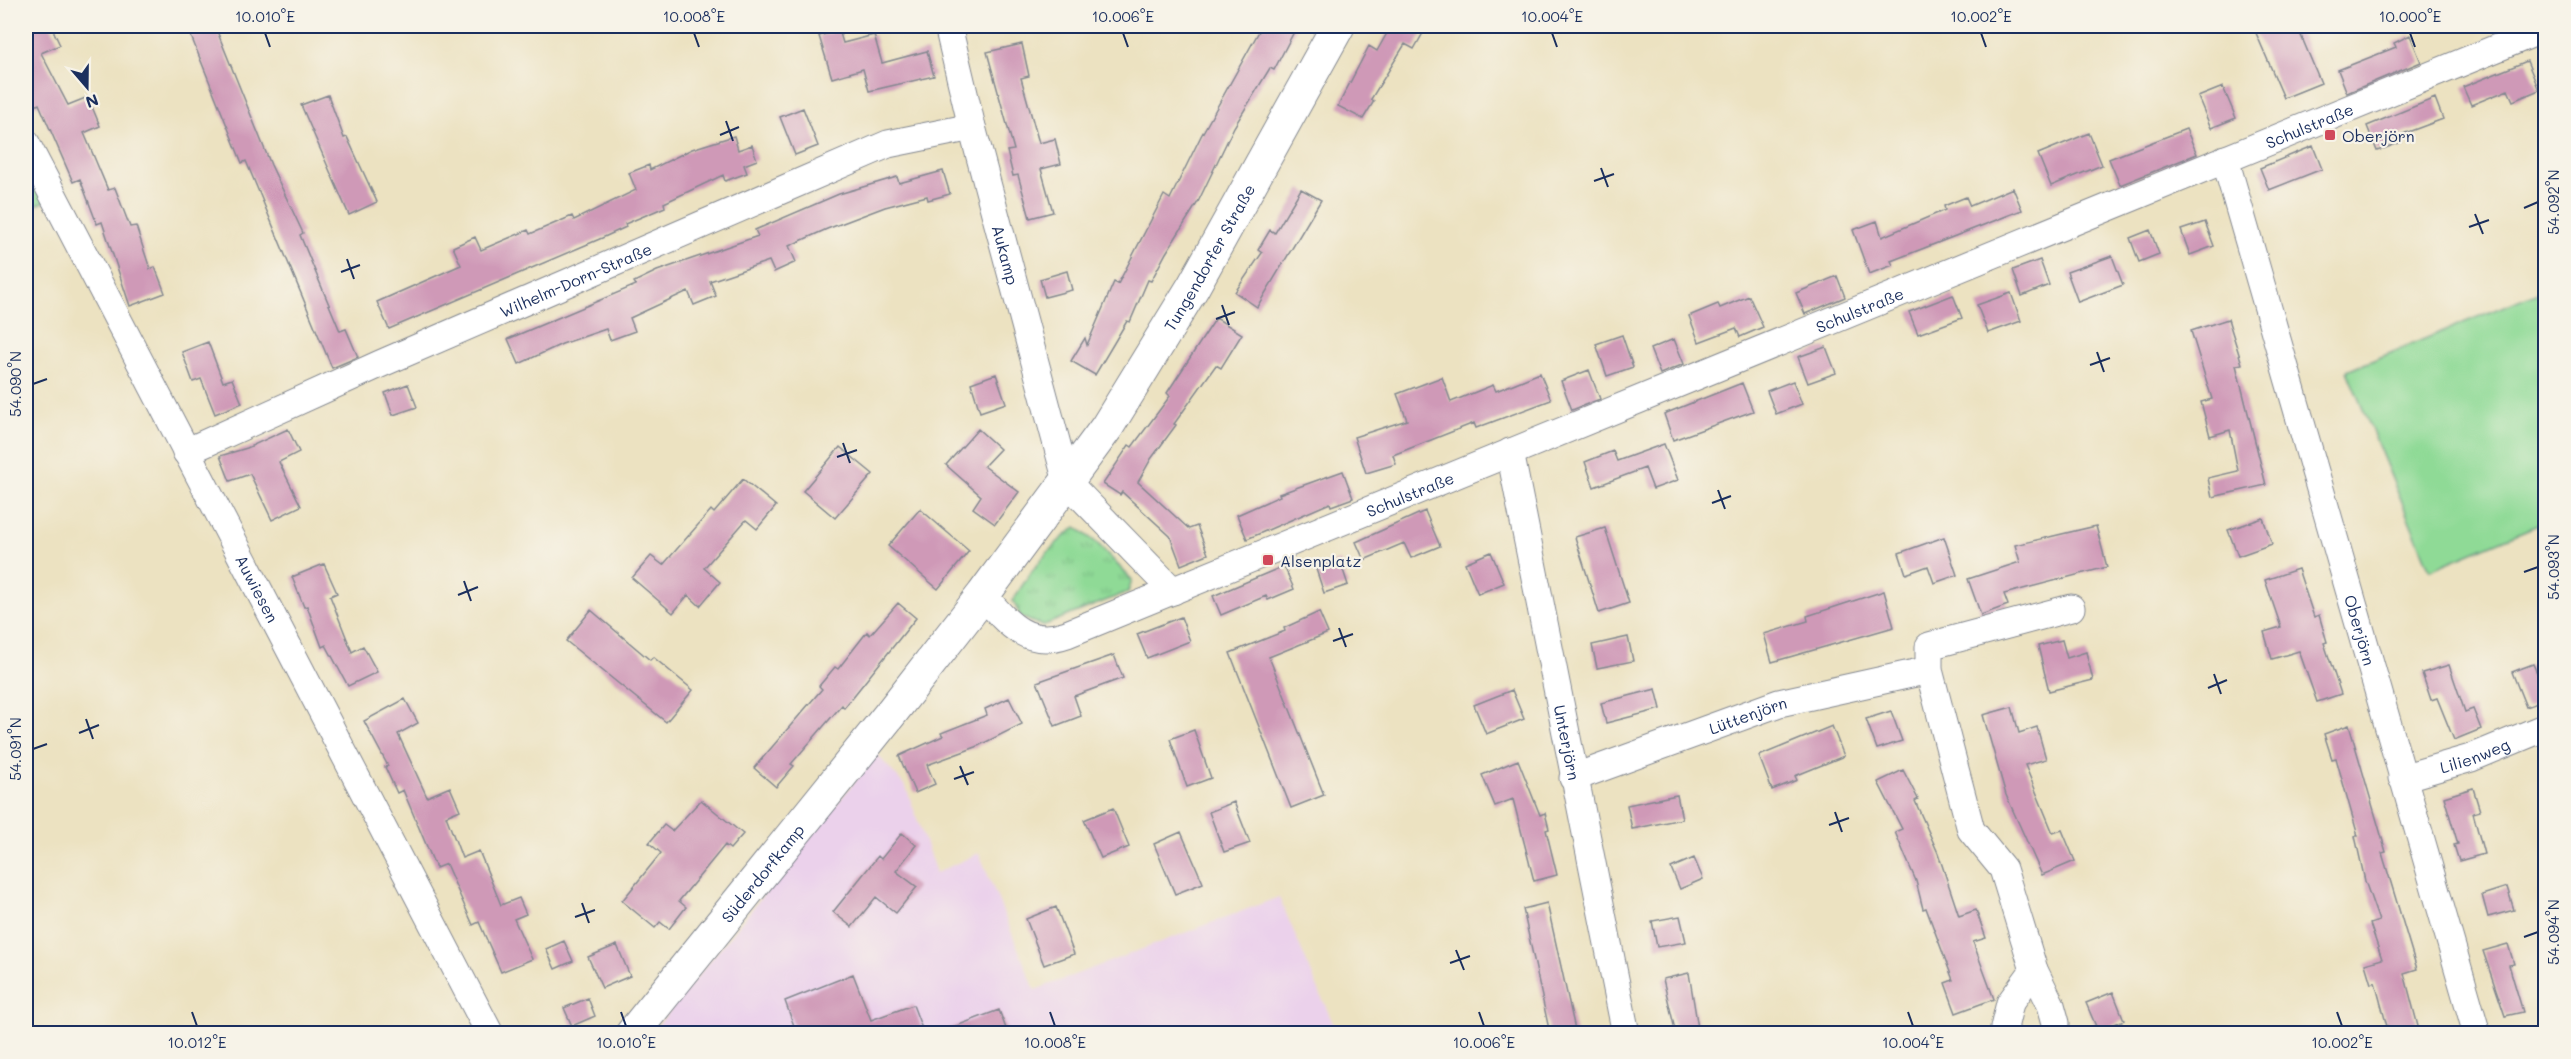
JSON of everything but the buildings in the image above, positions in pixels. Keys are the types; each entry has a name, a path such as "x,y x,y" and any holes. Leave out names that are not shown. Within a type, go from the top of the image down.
{"main road":[{"name":"Tungendorfer Straße","path":"1066,482 1107,427 1193,287 1338,26"},
{"path":"983,596 1066,482"},
{"name":"Süderdorfkamp","path":"632,1034 983,596"}],"street":[{"name":"Aukamp","path":"948,26 972,127 1066,482"},
{"name":"Schulstraße","path":"1173,591 2546,28"},
{"name":"Wilhelm-Dorn-Straße","path":"186,452 380,364 888,144 972,127"},
{"name":"Auwiesen","path":"26,143 490,1034"},
{"name":"Oberjörn","path":"2225,159 2477,1034"},
{"name":"Unterjörn","path":"1509,452 1626,1034"},
{"path":"983,596 1002,617 1026,636 1053,639 1173,591 1066,482"},
{"path":"2055,1034 2056,1023 2034,970 2003,869 1971,830 1929,670 1929,646 2071,608"},
{"name":"Lüttenjörn","path":"1573,778 1779,703 1929,670"},
{"name":"Lilienweg","path":"2402,778 2471,758 2546,727"},
{"path":"2007,1034 2004,1028 2010,1004 2034,970"}],"shaded area":[{"path":"877,754 906,787 936,873 979,853 1035,990 1279,897 1337,1033 651,1034"}],"green space":[{"path":"26,162 47,201 26,209"},
{"path":"2545,289 2545,522 2430,570 2347,371"},
{"path":"1076,527 1098,544 1132,580 1128,592 1042,626 1021,617 1013,601 1019,590 1049,551"}],"place":[{"name":"Oberjörn","path":"2330,135"},
{"name":"Alsenplatz","path":"1268,560"}]}
